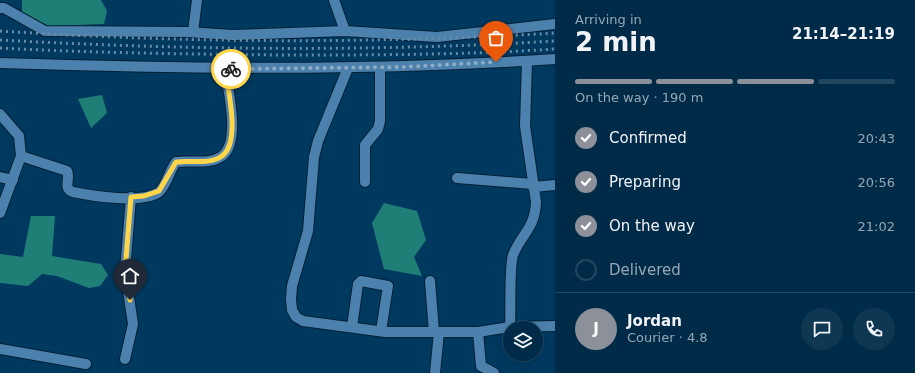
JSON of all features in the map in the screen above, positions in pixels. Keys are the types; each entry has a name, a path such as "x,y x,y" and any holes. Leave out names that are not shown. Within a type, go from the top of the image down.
{"street":[{"path":"193,32 197,0"},
{"path":"334,0 345,31"},
{"path":"0,8 4,8 45,30 193,32 233,35 345,31 437,37 555,24"},
{"path":"0,63 225,69 348,68 555,59"},
{"path":"510,321 513,256 532,224 535,214 525,126 527,61"},
{"path":"365,182 365,145 378,129 380,121 380,67"},
{"path":"348,68 318,141 314,157 308,231 292,286 292,310 296,317 303,321 381,331 478,332 503,328"},
{"path":"21,156 67,171 69,174 67,187 73,192 96,196 131,197 144,196 159,191 176,162 214,159 222,156 227,150 232,133 225,69"},
{"path":"0,114 19,136 21,156 13,180 3,199 0,213"},
{"path":"0,177 13,180"},
{"path":"457,178 533,186 555,185"},
{"path":"125,359 133,324 125,271 131,197"},
{"path":"430,281 437,332 436,373"},
{"path":"352,327 358,284 361,282 388,286 381,331"},
{"path":"543,326 555,326"},
{"path":"478,332 482,366 494,373"},
{"path":"0,349 86,364"}],"shaded area":[{"path":"22,0 101,0 107,11 104,24 49,26 22,14"},
{"path":"102,95 107,113 91,128 78,99"},
{"path":"384,203 417,211 426,240 414,257 422,276 384,269 372,223"},
{"path":"31,216 55,216 52,256 101,264 108,275 100,286 89,288 57,276 42,274 28,286 0,283 0,254 23,257"}],"railway":[{"path":"0,31 139,38 278,41 486,37 555,33"},
{"path":"0,40 208,48 417,47 555,41"},
{"path":"0,48 175,54 281,55 452,54 555,49"}],"way so far":[{"path":"231,69 402,67 496,62"}],"route":[{"path":"130,300 125,271 131,197 154,194 159,191 164,186 176,162 207,161 222,156 227,150 232,133 232,117 225,69 231,69"}]}
